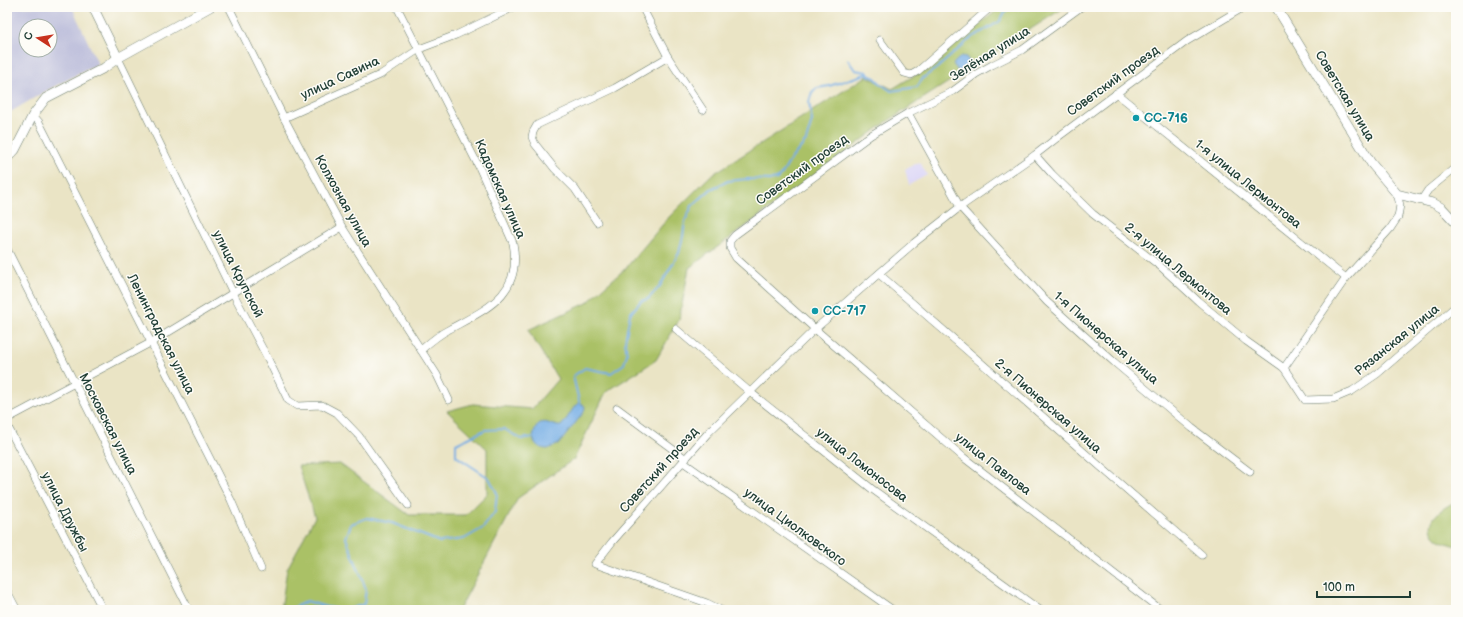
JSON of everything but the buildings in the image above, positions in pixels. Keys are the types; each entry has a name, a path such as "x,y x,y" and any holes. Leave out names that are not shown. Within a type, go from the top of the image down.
{"street":[{"name":"улица Крупской","path":"92,7 233,293 288,400 298,406 322,406 338,413 359,436 408,505"},
{"path":"7,158 15,150 32,115 46,98 104,68 118,58 210,7"},
{"name":"Колхозная улица","path":"229,7 284,118 342,228 437,375 449,400"},
{"name":"Кадомская улица","path":"397,7 480,169 513,243 515,258 511,281 499,298 485,310 446,331 421,350"},
{"name":"улица Савина","path":"284,118 380,75 419,49 456,35 514,7"},
{"path":"642,7 668,57 703,110"},
{"path":"880,40 904,73 911,75 918,71 991,7"},
{"name":"Зелёная улица","path":"908,113 938,100 976,74 1022,50 1081,7"},
{"name":"Советский проезд","path":"721,610 707,603 595,564 612,542 708,433 815,329 914,243 960,207 1036,155 1116,93 1188,41 1244,7"},
{"name":"Советская улица","path":"1276,7 1371,163 1397,194"},
{"path":"597,222 575,189 555,169 535,144 532,137 533,132 537,125 542,122 615,88 668,57"},
{"name":"1-я улица Лермонтова","path":"1116,93 1346,278"},
{"path":"908,113 960,207"},
{"name":"Советский проезд","path":"815,329 736,258 730,248 730,241 741,230 852,148 908,113"},
{"name":"Ленинградская улица","path":"32,115 40,122 152,342 231,500 261,569"},
{"name":"2-я улица Лермонтова","path":"1036,155 1052,174 1093,214 1160,266 1198,301 1246,341 1284,368 1305,400"},
{"path":"1422,199 1428,190 1456,167"},
{"path":"1284,368 1346,278 1390,229 1398,217 1400,205 1397,194 1422,199 1438,205 1456,223"},
{"name":"1-я Пионерская улица","path":"960,207 1047,302 1114,362 1186,423 1250,472"},
{"path":"7,419 152,342 342,228"},
{"name":"Московская улица","path":"7,249 189,610"},
{"name":"2-я Пионерская улица","path":"879,274 1202,555"},
{"name":"Рязанская улица","path":"1305,400 1333,400 1352,390 1377,374 1456,306"},
{"name":"улица Ломоносова","path":"676,329 750,392 872,489 1040,610"},
{"name":"улица Павлова","path":"815,329 964,457 1161,610"},
{"name":"улица Циолковского","path":"617,408 685,460 893,610"},
{"name":"улица Дружбы","path":"7,425 59,528 103,610"},
{"path":"7,591 17,610"}],"shaded area":[{"path":"7,7 72,7 98,64 51,88 7,114"},
{"path":"920,162 927,175 909,185 905,169"}],"green space":[{"path":"1001,7 1065,7 888,121 689,268 679,320 656,360 606,392 574,459 518,498 459,610 281,610 287,569 315,517 298,466 340,464 409,515 466,515 487,494 487,449 447,411 473,404 532,409 558,379 528,330 587,303 625,269 670,216 710,176 867,76 892,89 927,68"},
{"path":"1456,502 1456,546 1438,539 1432,531 1431,526 1436,515 1440,511"}],"water":[{"path":"961,56 966,57 971,64 970,69 962,73 958,71 953,64"},
{"path":"578,403 583,404 585,407 584,412 559,444 548,449 544,449 535,443 533,436 534,432 540,423 545,422 556,426 561,426"}],"waterway":[{"path":"580,405 573,376 585,368 611,373 624,364 627,354 625,341 630,314 641,301 648,299 660,286 679,253 685,221 692,206 711,189 728,181 747,179 777,179 806,141 812,121 809,102 812,92 817,88 829,86 866,74 875,78 891,91 917,87 923,78 937,68 971,38 999,22 1009,7"},
{"path":"848,60 855,70 867,72 870,75"},
{"path":"289,610 307,601 326,607 347,610 364,604 366,589 346,538 351,524 367,518 392,523 440,542 464,539 483,528 495,512 497,493 489,478 456,456 456,444 485,430 504,429 521,439 534,437"}],"place":[{"name":"СС-716","path":"1136,118"},
{"name":"СС-717","path":"815,311"}]}
